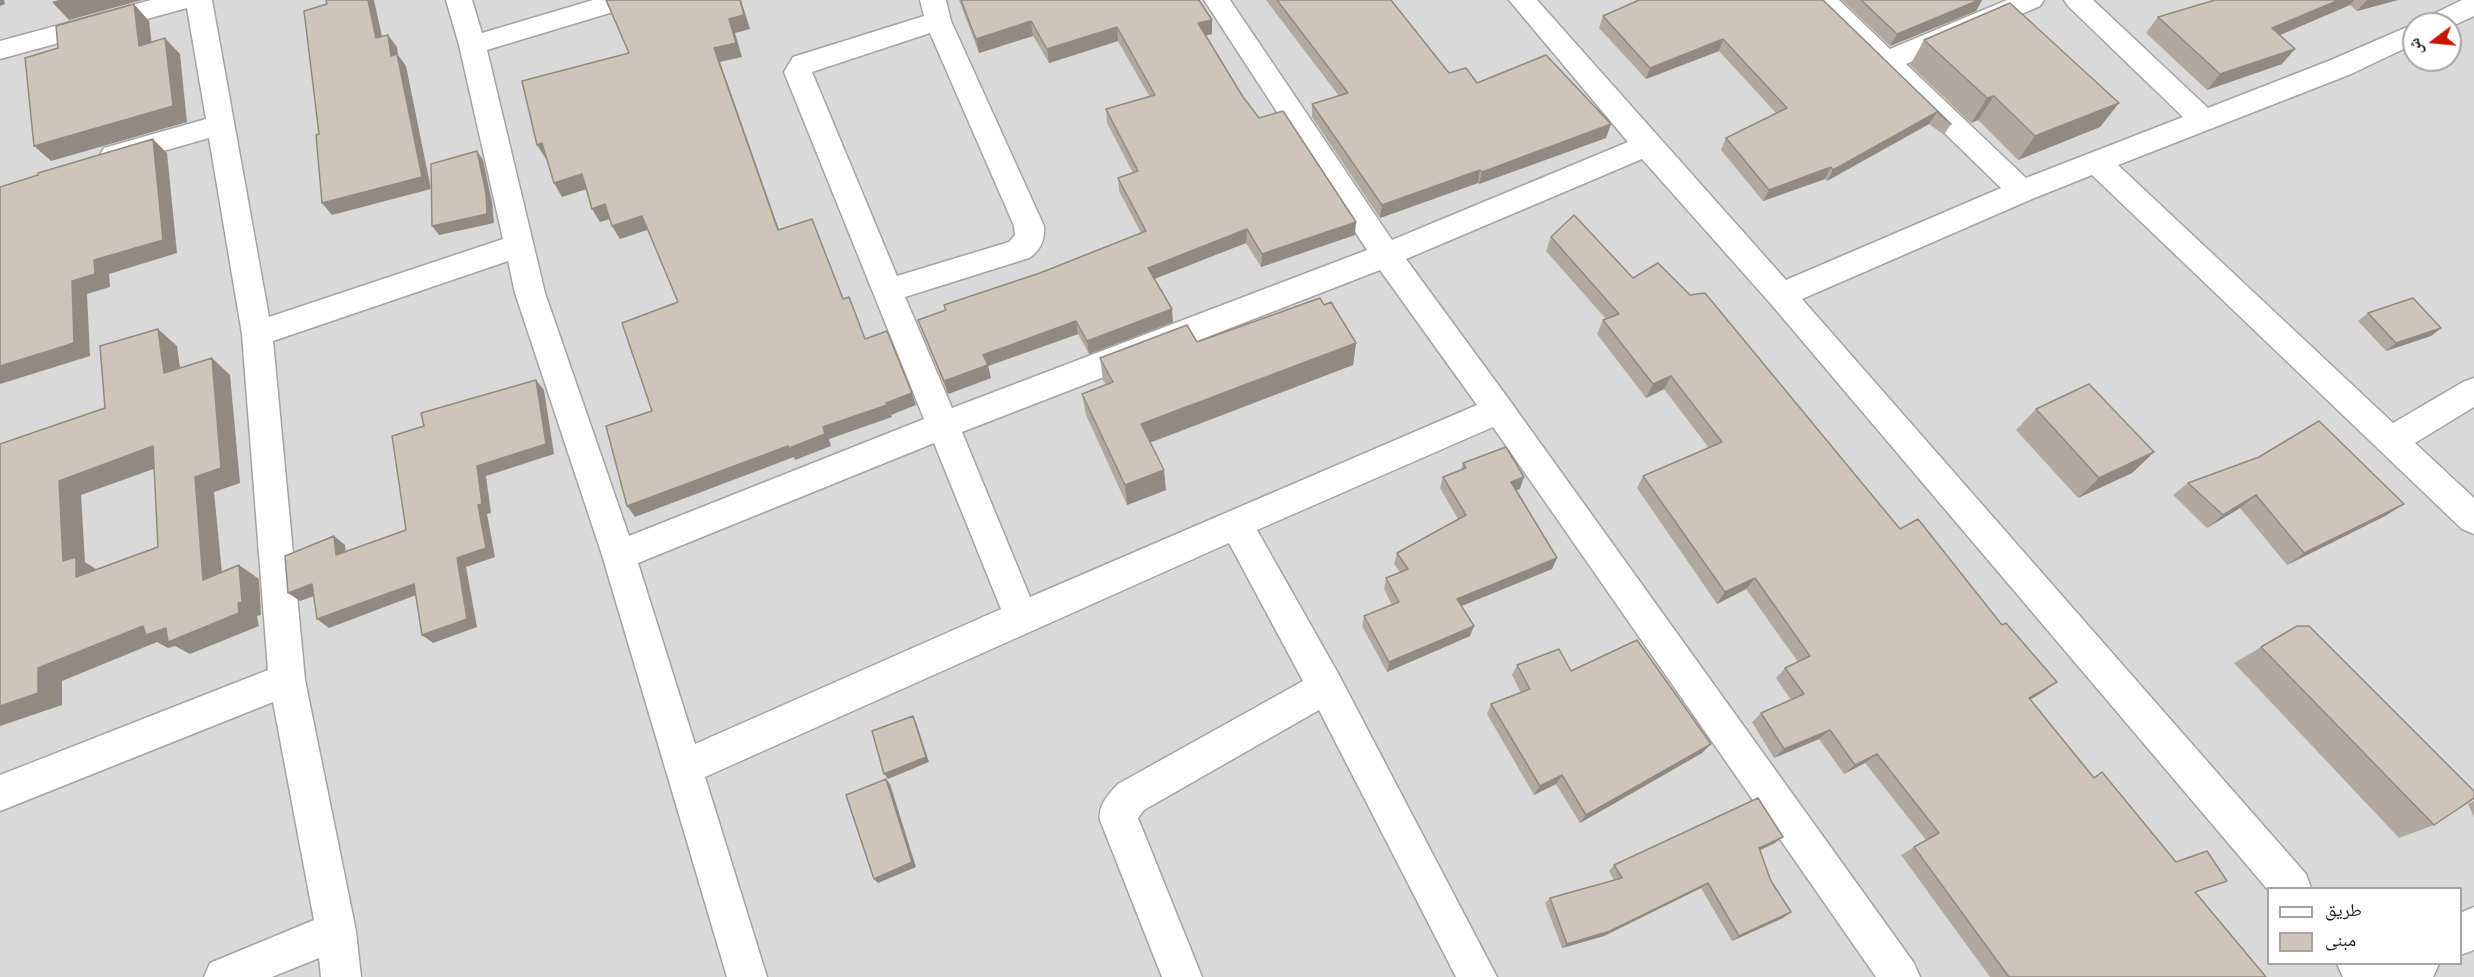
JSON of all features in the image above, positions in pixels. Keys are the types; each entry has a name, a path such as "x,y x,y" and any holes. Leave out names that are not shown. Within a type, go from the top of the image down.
{"street":[{"path":"0,50 184,0"},
{"path":"199,0 257,334 287,680 336,931 341,977"},
{"path":"459,0 472,45 530,293 619,555 747,977"},
{"path":"472,45 624,0"},
{"path":"1217,0 1386,255 1499,410 1900,977"},
{"path":"1522,0 1781,295 2291,887"},
{"path":"1823,0 2022,191"},
{"path":"1887,61 2031,0"},
{"path":"2077,0 2203,120"},
{"path":"2459,12 2474,5"},
{"path":"888,291 1018,249 1028,244 1030,235 1029,226 936,11 803,64 798,72 1021,617"},
{"path":"1781,295 2022,191 2341,68 2402,39"},
{"path":"88,163 219,125"},
{"path":"619,555 942,426 1386,255 1647,145"},
{"path":"2095,161 2474,519"},
{"path":"257,334 518,246"},
{"path":"2390,441 2474,391"},
{"path":"683,768 1021,617 1237,526 1499,410"},
{"path":"1237,526 1326,687 1477,977"},
{"path":"0,793 287,680"},
{"path":"1182,977 1119,820 1118,812 1131,797 1326,687"},
{"path":"224,977 336,931"},
{"path":"2359,965 2368,977"},
{"path":"2398,977 2416,965"}],"shaded area":[{"path":"0,0 2474,0 2474,977 0,977"}],"building":[{"path":"326,0 368,0 376,38 388,35 391,56 397,54 422,177 322,203 316,135 319,134 304,11 327,4"},
{"path":"606,0 740,0 744,15 729,19 736,43 714,48 778,230 812,219 843,299 849,297 865,339 887,331 912,393 886,403 887,405 823,427 825,434 627,506 606,426 652,411 622,323 678,302 642,216 612,226 605,204 592,209 582,174 554,183 542,143 537,145 522,81 629,53"},
{"path":"961,0 1199,0 1212,20 1198,23 1243,97 1259,118 1283,111 1356,222 1262,254 1247,229 1148,268 1172,309 1087,341 1076,321 983,355 988,365 944,381 918,320 946,310 944,305 1040,273 1146,231 1118,178 1138,171 1106,109 1155,95 1117,27 1047,49 1031,21 976,39"},
{"path":"1277,0 1391,0 1449,73 1466,68 1477,83 1546,55 1611,124 1482,172 1480,170 1382,205 1312,104 1348,93"},
{"path":"1639,0 1823,0 1951,124 1937,112 1833,170 1831,167 1769,190 1726,138 1787,108 1723,39 1650,68 1603,16"},
{"path":"1861,0 1979,0 1897,34"},
{"path":"2215,0 2339,0 2272,28 2295,49 2220,74 2158,17"},
{"path":"2010,3 2119,103 2035,136 1994,96 1987,98 1924,40"},
{"path":"134,4 139,46 165,38 173,106 34,146 25,58 58,48 56,26"},
{"path":"153,139 163,240 94,260 95,274 72,281 74,343 0,366 0,187 38,175 38,173"},
{"path":"477,151 486,193 487,214 432,226 431,164"},
{"path":"1574,215 1633,278 1658,263 1690,295 1705,293 1900,529 1918,519 2002,625 2006,623 2057,682 2029,698 2094,778 2102,772 2176,862 2207,851 2227,881 2195,892 2266,977 2009,977 1914,847 1939,833 1877,754 1855,765 1830,730 1784,749 1761,713 1804,694 1785,668 1810,656 1755,578 1725,592 1643,476 1722,442 1671,376 1653,384 1603,320 1619,314 1551,237"},
{"path":"1320,298 1324,305 1331,302 1356,343 1141,424 1164,470 1125,485 1082,394 1113,382 1100,358 1187,325 1197,342"},
{"path":"2413,298 2441,328 2396,343 2368,313"},
{"path":"158,329 164,373 212,358 221,468 195,477 203,580 239,565 242,602 238,603 239,613 168,642 166,628 146,635 143,626 38,668 38,693 0,706 0,444 105,408 100,346","holes":["153,446 158,547 76,577 76,557 63,561 59,481"]},
{"path":"536,380 546,444 477,466 482,504 478,505 486,548 457,558 467,619 422,635 414,584 317,619 312,584 288,593 285,556 334,536 336,555 406,530 392,436 424,426 421,413"},
{"path":"2089,384 2154,452 2099,478 2036,409"},
{"path":"2319,421 2404,504 2304,553 2256,495 2223,515 2188,483 2259,457"},
{"path":"1506,447 1524,477 1511,482 1557,558 1457,599 1474,626 1389,662 1364,616 1399,602 1386,578 1408,569 1397,553 1466,515 1443,477 1466,468 1463,463"},
{"path":"2297,626 2309,626 2474,791 2474,798 2434,825 2261,647"},
{"path":"1637,640 1711,744 1586,815 1562,775 1540,786 1491,704 1530,689 1517,665 1559,649 1571,671"},
{"path":"913,716 926,757 884,774 872,731"},
{"path":"886,779 912,862 874,879 846,795"},
{"path":"1758,798 1783,837 1759,848 1771,881 1791,912 1739,936 1708,883 1610,931 1567,944 1550,898 1622,878 1614,865"}]}
